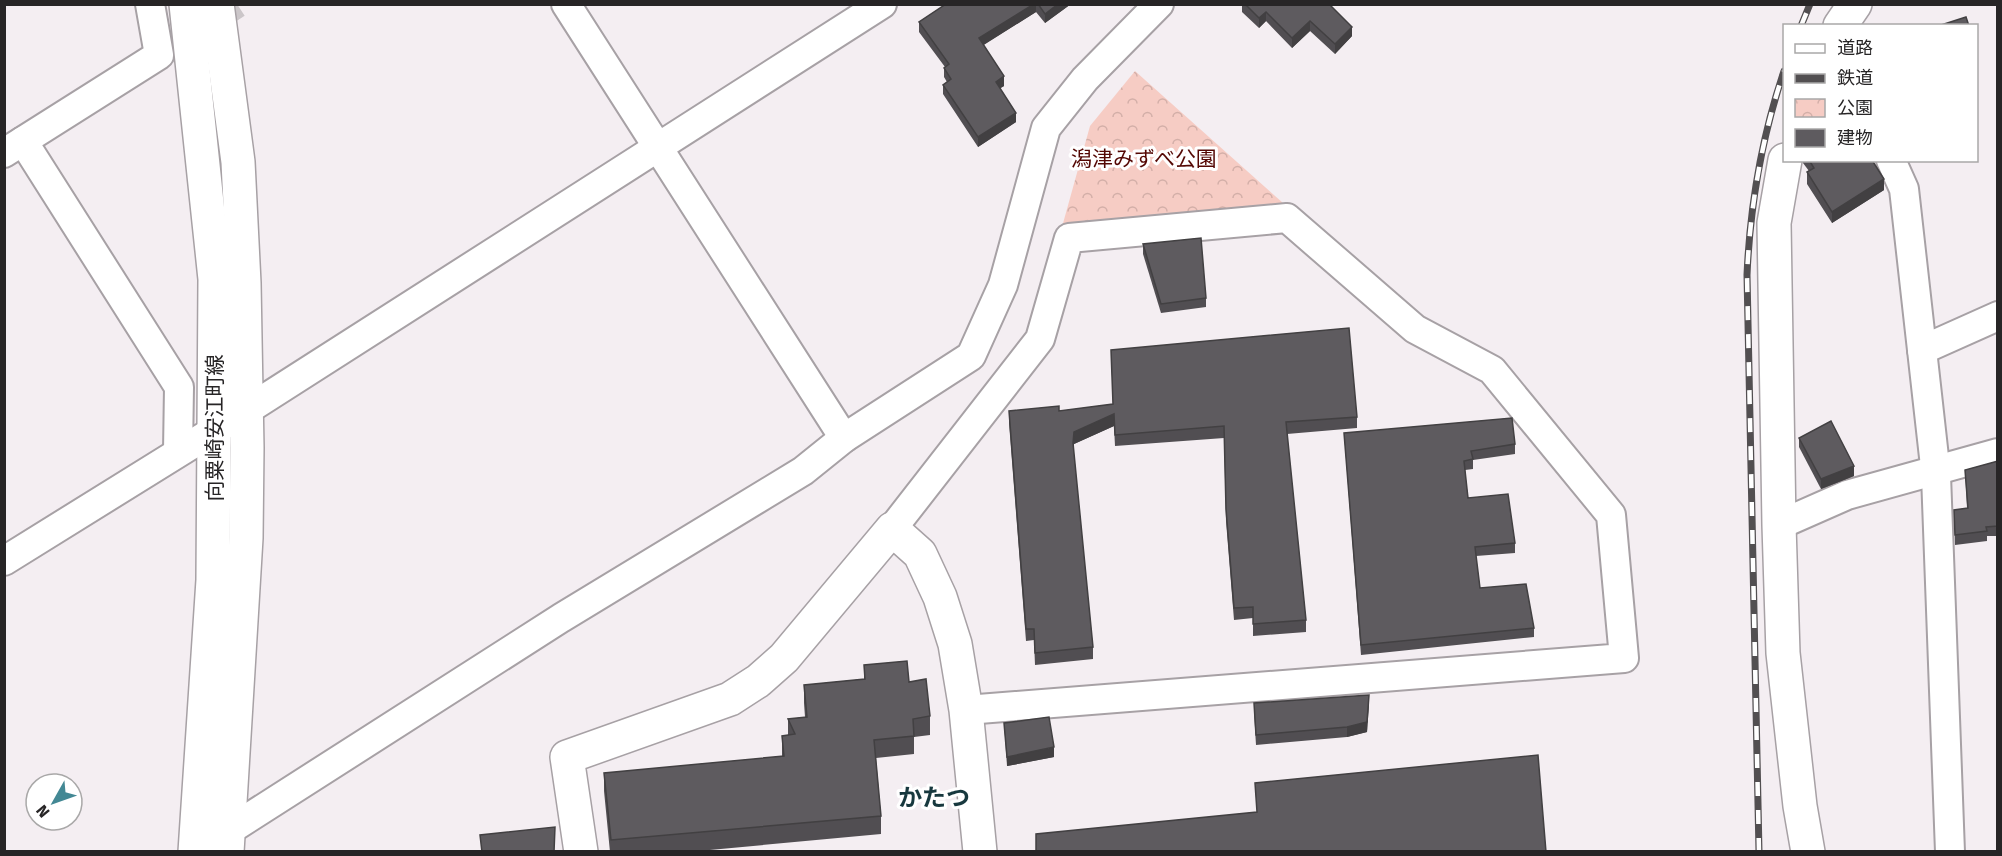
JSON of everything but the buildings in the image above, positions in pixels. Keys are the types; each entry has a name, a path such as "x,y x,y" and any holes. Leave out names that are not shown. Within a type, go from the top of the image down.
{"main road":[{"name":"向粟崎安江町線","path":"186,4 215,279 213,579 195,852"},
{"name":"向粟崎安江町線","path":"217,4 238,162 244,283 246,538 227,841"},
{"path":"1841,24 1855,4"},
{"path":"1785,162 1774,223 1783,653 1800,806 1808,852"},
{"path":"581,852 567,757 730,699 758,681 784,658 892,529 920,554 940,597 955,644 966,710 973,851"}],"street":[{"path":"150,4 159,55 14,147 179,387 178,451"},
{"path":"566,4 844,438"},
{"path":"4,561 244,412 882,4"},
{"path":"227,841 561,618 802,471 844,438 971,356 1003,285 1046,128 1085,79 1159,4"},
{"path":"1893,162 1904,189 1936,469 1950,852"},
{"path":"892,529 1040,339 1069,238 1287,218 1415,329 1491,370 1611,515 1624,658 966,710"},
{"path":"1922,350 1998,316"},
{"path":"1779,525 1847,495 1998,453"}],"green space":[{"name":"潟津みずべ公園","path":"1135,71 1283,203 1062,227 1090,126"}],"tunnel":[{"path":"159,55 237,4"}],"railway":[{"path":"1802,24 1810,4"},
{"path":"1759,852 1747,275 1758,172 1769,121 1783,74"}],"district":[{"name":"かたつ","path":"934,798"}]}
